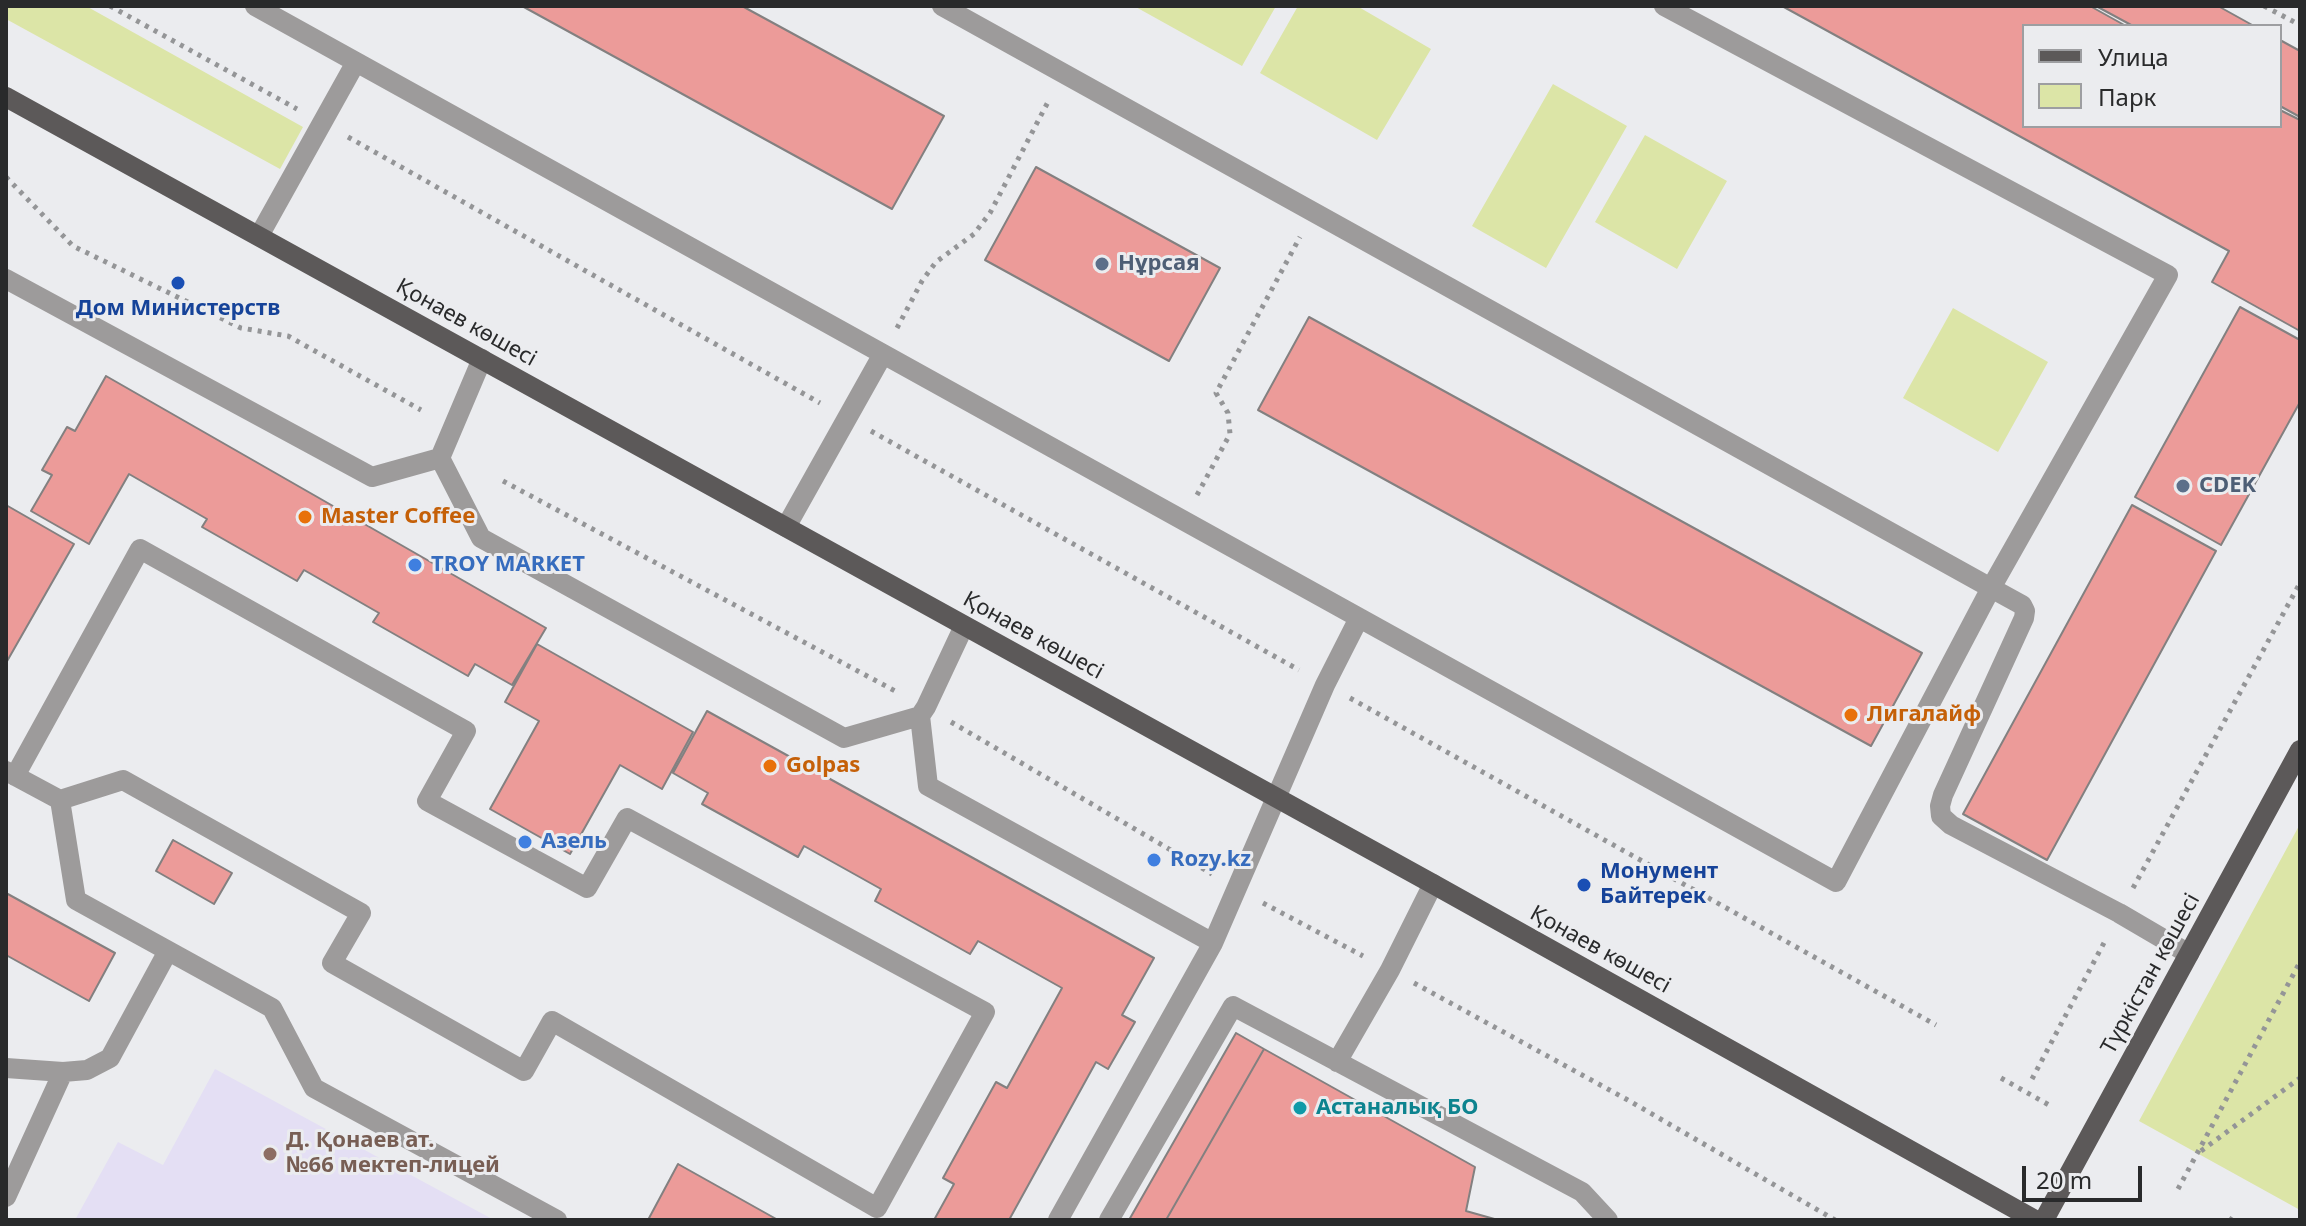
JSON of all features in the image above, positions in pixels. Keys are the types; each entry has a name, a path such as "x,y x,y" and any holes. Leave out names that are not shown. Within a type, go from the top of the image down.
{"main road":[{"name":"Қонаев көшесі","path":"8,98 1278,798 2035,1220"},
{"name":"Түркістан көшесі","path":"2044,1220 2300,750"}],"lane":[{"path":"255,6 1836,882 1991,588 2168,275 1664,6"},
{"path":"942,6 2022,605 2024,618 1943,795 1941,816 1951,825 2119,913 2189,954"},
{"path":"259,236 356,62"},
{"path":"6,279 372,477 440,458"},
{"path":"786,527 883,354"},
{"path":"440,458 482,359"},
{"path":"440,458 481,538 844,738 923,712"},
{"path":"140,549 466,731 427,801 587,888 627,818 985,1012 877,1208 552,1021 524,1071 332,963 361,913 123,780 60,800 11,774 140,549"},
{"path":"1058,1220 1213,943 1325,685 1359,618"},
{"path":"964,626 923,712 928,786 1213,943"},
{"path":"60,800 76,900 272,1008 314,1088 557,1220"},
{"path":"1337,1062 1390,970 1433,884"},
{"path":"6,1068 63,1072 87,1070 110,1058 168,951"},
{"path":"1109,1220 1233,1006 1582,1192 1608,1220"},
{"path":"6,1197 63,1072"}],"path":[{"path":"110,6 1936,1025"},
{"path":"2264,6 2300,25"},
{"path":"883,354 922,281 936,262 974,234 990,213 1046,106"},
{"path":"6,177 73,246 241,328 288,336 421,410"},
{"path":"1184,521 1230,434 1228,413 1216,393 1296,245"},
{"path":"503,481 1238,889 1626,1099 1835,1220"},
{"path":"2032,1079 2300,583"},
{"path":"2178,1189 2300,962"},
{"path":"2001,1078 2049,1105"},
{"path":"2199,1153 2300,1078"}],"shaded area":[{"name":"Д. Қонаев ат. №66 мектеп-лицей","path":"215,1069 494,1220 75,1220 118,1142 163,1165"}],"green space":[{"path":"6,6 86,6 303,127 280,169 6,19"},
{"path":"1134,6 1276,6 1242,66"},
{"path":"1298,6 1357,6 1431,49 1377,140 1260,73"},
{"path":"1553,84 1627,126 1546,268 1472,226"},
{"path":"1645,135 1727,181 1677,269 1595,222"},
{"path":"1953,308 2048,362 1998,452 1903,398"},
{"path":"2300,824 2300,1210 2139,1121"}],"building":[{"path":"522,6 742,6 944,116 892,209"},
{"path":"1782,6 2090,6 2122,24 2022,24 2022,128 2282,128 2282,111 2300,120 2300,331 2212,282 2229,251"},
{"path":"2096,6 2218,6 2250,24 2129,24"},
{"path":"2282,41 2300,51 2300,117 2282,107"},
{"name":"Нұрсая","path":"1036,167 1220,268 1169,361 985,260"},
{"path":"2240,307 2300,340 2300,402 2221,545 2135,497"},
{"path":"1309,317 1922,653 1871,746 1258,410"},
{"path":"106,376 546,628 512,685 475,664 468,676 373,622 379,613 304,570 297,581 202,527 207,519 129,474 89,544 31,511 52,475 42,470 67,427 75,431"},
{"path":"6,505 74,544 6,663"},
{"path":"2132,505 2216,551 2047,860 1963,814"},
{"path":"537,644 693,732 662,789 620,765 570,854 490,809 539,721 505,702"},
{"path":"707,711 1154,958 1122,1015 1135,1022 1108,1069 1096,1062 1009,1220 934,1220 954,1184 943,1178 996,1082 1007,1088 1062,988 978,941 970,954 875,901 881,889 804,846 798,857 702,804 708,793 673,773"},
{"path":"173,840 232,873 214,904 156,871"},
{"path":"6,893 115,953 89,1001 6,955"},
{"path":"1236,1033 1264,1049 1166,1220 1129,1220"},
{"name":"Астаналық БО","path":"1264,1049 1475,1167 1466,1211 1498,1220 1166,1220"},
{"path":"678,1164 778,1220 648,1220"}],"place":[{"name":"Нұрсая","path":"1102,264"},
{"name":"Дом Министерств","path":"178,283"},
{"name":"CDEK","path":"2183,486"},
{"name":"Master Coffee","path":"305,517"},
{"name":"TROY MARKET","path":"415,565"},
{"name":"Лигалайф","path":"1851,715"},
{"name":"Golpas","path":"770,766"},
{"name":"Азель","path":"525,842"},
{"name":"Rozy.kz","path":"1154,860"},
{"name":"Монумент Байтерек","path":"1584,885"},
{"name":"Астаналық БО","path":"1300,1108"},
{"name":"Д. Қонаев ат. №66 мектеп-лицей","path":"270,1154"}]}
